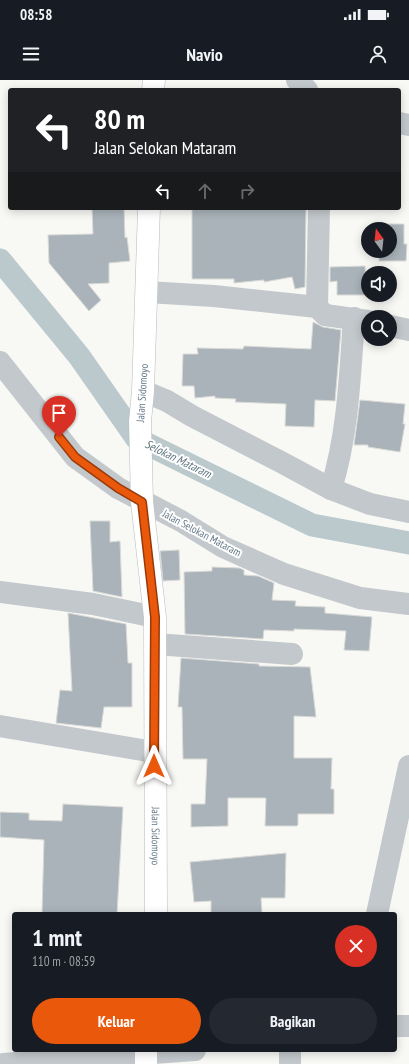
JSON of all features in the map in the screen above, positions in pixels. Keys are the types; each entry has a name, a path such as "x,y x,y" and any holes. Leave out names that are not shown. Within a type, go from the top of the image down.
{"main road":[{"name":"Jalan Sidomoyo","path":"149,210 143,391 140,421 142,502 155,617 154,752 156,912"}],"street":[{"path":"297,80 305,88"},
{"path":"317,307 319,210"},
{"path":"147,292 214,296 317,307 325,315 361,319 341,451 331,489"},
{"path":"397,327 409,330"},
{"name":"Jalan Selokan Mataram","path":"0,362 75,457 118,488 142,502 181,520 223,547 284,574 360,598 409,604"},
{"path":"143,391 167,401 192,416 331,489 370,504 409,512"},
{"path":"0,592 93,604 155,617"},
{"path":"154,644 292,654"},
{"path":"0,726 154,752"},
{"path":"377,912 409,766"},
{"path":"397,1026 409,1026"},
{"path":"3,1064 54,1059 146,1056 179,1052"},
{"path":"290,1052 290,1064"}],"building":[{"path":"92,210 124,210 125,238 127,237 130,261 109,263 109,283 88,284 101,300 89,311 49,263 48,235 93,234"},
{"path":"192,210 306,210 305,287 295,289 292,277 264,282 264,280 234,283 234,279 192,279"},
{"path":"397,224 404,224 404,244 407,244 406,261 379,261 379,258 397,258"},
{"path":"361,266 361,295 337,295 337,281 330,282 330,267"},
{"path":"313,322 323,327 341,330 335,401 315,400 314,427 285,426 286,404 235,402 236,399 215,398 215,396 195,398 194,386 182,386 183,354 198,354 197,348 243,349 244,346 311,349"},
{"path":"360,400 405,404 403,424 405,424 400,452 368,447 368,445 354,445"},
{"path":"90,521 110,521 110,542 120,541 122,597 93,591"},
{"path":"179,550 180,580 163,581 160,551"},
{"path":"212,567 239,568 244,570 244,575 258,576 274,583 272,600 296,601 295,606 325,607 325,613 372,617 369,651 344,650 346,631 294,629 294,631 264,630 263,639 185,634 184,572 212,571"},
{"path":"68,613 126,624 128,663 132,663 132,707 104,707 101,728 56,723 60,690 72,691"},
{"path":"181,658 259,664 259,666 310,667 316,717 294,716 294,758 332,758 331,789 334,789 334,814 298,814 297,826 265,826 266,798 228,798 228,826 191,827 191,804 205,804 207,759 183,759 182,707 178,707"},
{"path":"63,804 123,807 117,912 42,912 44,840 0,837 0,812 29,813 29,820 62,821"},
{"path":"286,853 285,898 261,898 262,912 211,912 211,901 194,902 190,862"}],"waterway":[{"name":"Selokan Mataram","path":"0,260 79,356 137,439 312,525 409,543"}],"route":[{"path":"59,437 75,457 118,488 142,502 155,617 154,766"}]}
